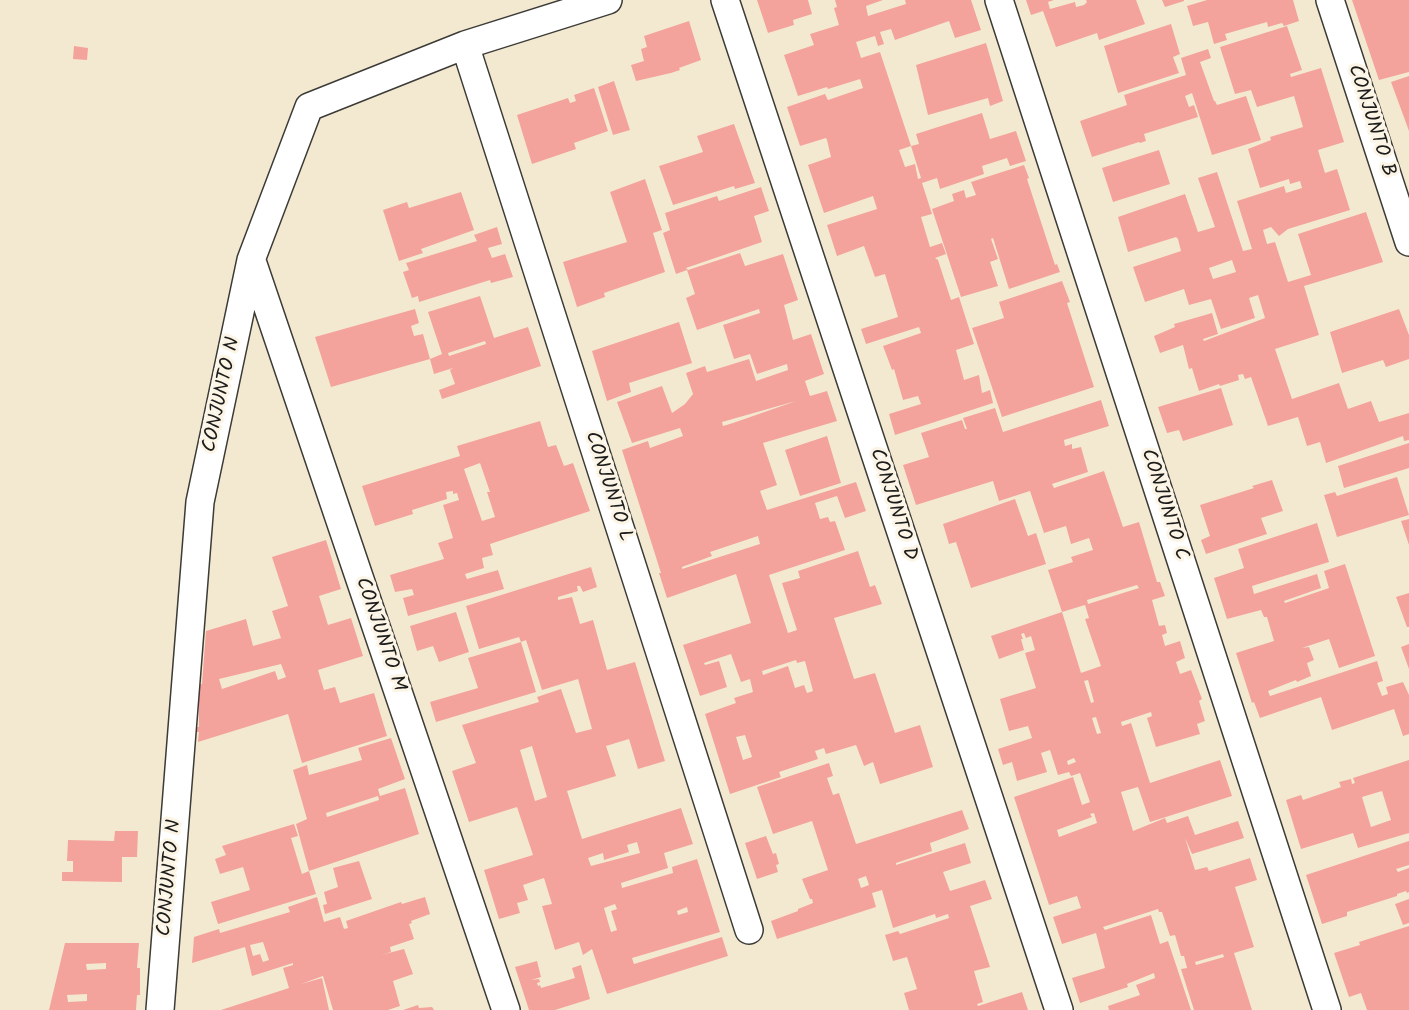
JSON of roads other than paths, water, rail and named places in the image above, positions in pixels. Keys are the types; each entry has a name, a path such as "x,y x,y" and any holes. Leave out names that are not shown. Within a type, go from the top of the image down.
{"street":[{"name":"CONJUNTO N","path":"160,1010 200,502 251,260 309,107 465,45 608,0"},
{"name":"CONJUNTO D","path":"724,0 1059,1010"},
{"name":"CONJUNTO C","path":"999,0 1327,1010"},
{"name":"CONJUNTO B","path":"1330,0 1409,242"},
{"name":"CONJUNTO L","path":"465,45 749,930"},
{"name":"CONJUNTO M","path":"251,260 506,1010"}]}
